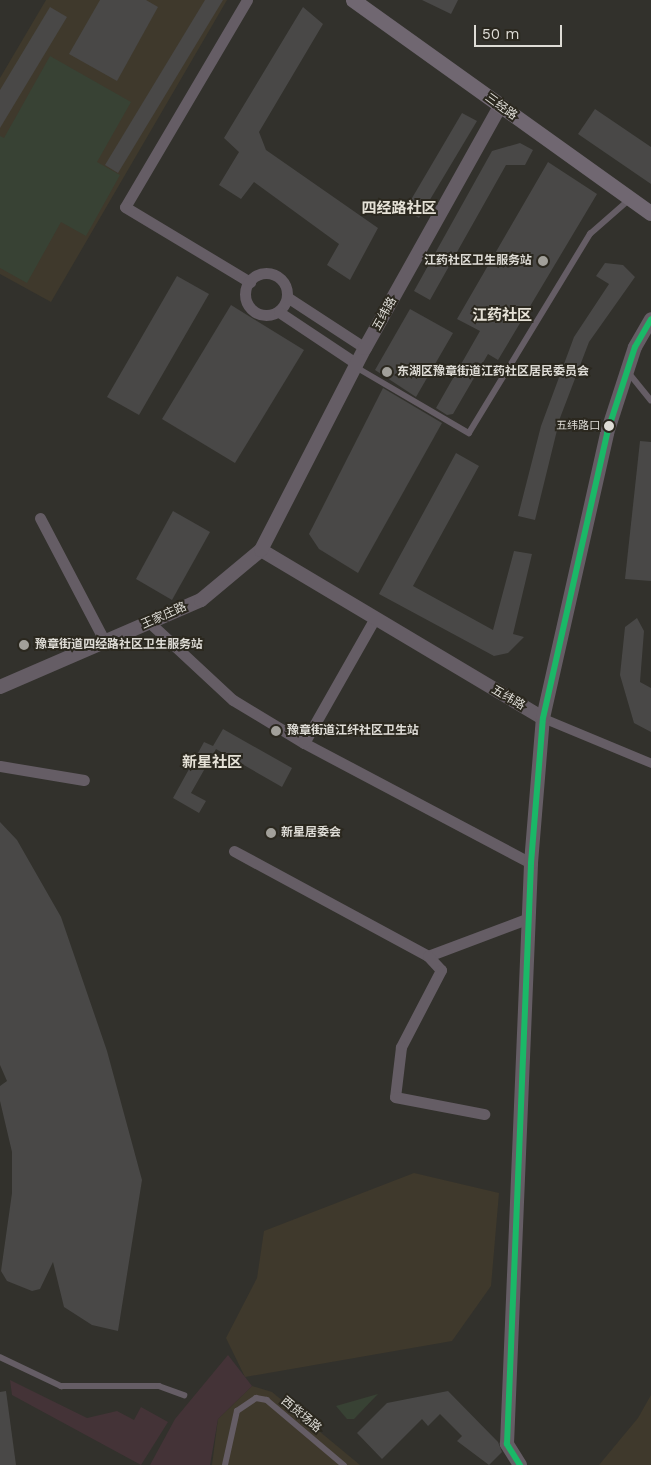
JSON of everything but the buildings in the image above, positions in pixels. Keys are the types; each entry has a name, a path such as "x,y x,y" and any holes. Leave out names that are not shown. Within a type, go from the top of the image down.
{"main road":[{"name":"三经路","path":"360,2 500,106 651,213"}],"street":[{"path":"247,0 125,207 250,282"},
{"name":"五纬路","path":"500,106 365,348 261,550 374,620 543,718"},
{"path":"262,274 276,276 286,286 287,298 278,312 266,316 249,306 246,294 250,282 262,274"},
{"path":"287,298 365,348"},
{"path":"278,312 357,365"},
{"path":"520,1465 507,1444 531,863 543,718 607,433 627,372 651,319"},
{"path":"40,518 105,642"},
{"name":"王家庄路","path":"0,687 201,600 261,550"},
{"path":"304,743 374,620"},
{"path":"150,623 233,700 304,743 531,863"},
{"path":"543,718 651,763"},
{"path":"0,766 84,780"},
{"path":"234,851 428,956 441,970 400,1047 395,1096 484,1114"},
{"path":"428,956 529,918"}],"lane":[{"path":"357,365 469,433 590,234 630,198"},
{"path":"627,372 651,400"},
{"path":"0,1357 61,1386 159,1386 184,1395"},
{"name":"西货场路","path":"225,1465 237,1411 256,1398 267,1400 344,1465"}],"shaded area":[{"path":"46,0 227,0 51,302 0,274 0,78"},
{"path":"414,1173 499,1193 491,1286 452,1341 245,1377 226,1338 257,1278 264,1231"},
{"path":"228,1355 252,1386 218,1419 210,1465 150,1465 175,1419"},
{"path":"10,1380 87,1418 117,1411 134,1420 141,1407 168,1422 141,1465 12,1395"},
{"path":"252,1386 272,1392 360,1465 212,1465 218,1419"},
{"path":"651,1395 651,1465 599,1465 638,1418"}],"green space":[{"path":"50,56 131,102 97,162 120,175 86,236 61,222 27,283 0,268 0,136 4,138"},
{"path":"378,1394 354,1419 347,1419 336,1406"}],"transit line":[{"path":"520,1465 507,1444 531,863 543,718 607,433 635,347 651,319"}],"place":[{"name":"江药社区卫生服务站","path":"543,261"},
{"name":"东湖区豫章街道江药社区居民委员会","path":"387,372"},
{"name":"五纬路口","path":"609,426"},
{"name":"豫章街道四经路社区卫生服务站","path":"24,645"},
{"name":"豫章街道江纤社区卫生站","path":"276,731"},
{"name":"新星居委会","path":"271,833"}],"district":[{"name":"四经路社区","path":"399,209"},
{"name":"江药社区","path":"502,316"},
{"name":"新星社区","path":"212,763"}]}
